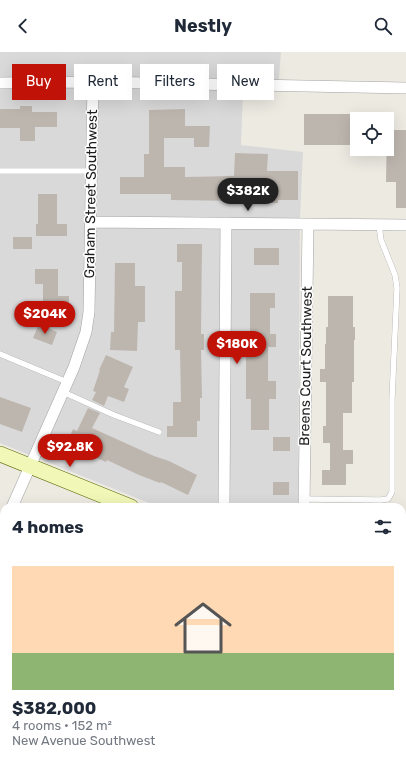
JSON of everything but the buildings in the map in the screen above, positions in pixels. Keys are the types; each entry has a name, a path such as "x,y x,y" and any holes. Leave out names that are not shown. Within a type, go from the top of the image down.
{"main road":[{"path":"0,454 121,503"}],"street":[{"path":"0,83 74,82"},
{"path":"132,83 406,88"},
{"name":"Graham Street Southwest","path":"14,503 65,387 86,332 89,312 93,100"},
{"path":"91,222 406,225"},
{"path":"224,503 226,223"},
{"name":"Breens Court Southwest","path":"304,503 308,225"}],"lane":[{"path":"0,171 92,171"},
{"path":"304,503 380,500 388,499 392,492 392,399 397,288 395,275 381,240 379,225"},
{"path":"0,354 65,387 114,415 159,432"}],"shaded area":[{"path":"0,52 281,52 278,91 274,91 274,64 217,64 217,100 243,100 241,145 303,152 300,217 298,503 149,503 0,443"}]}
